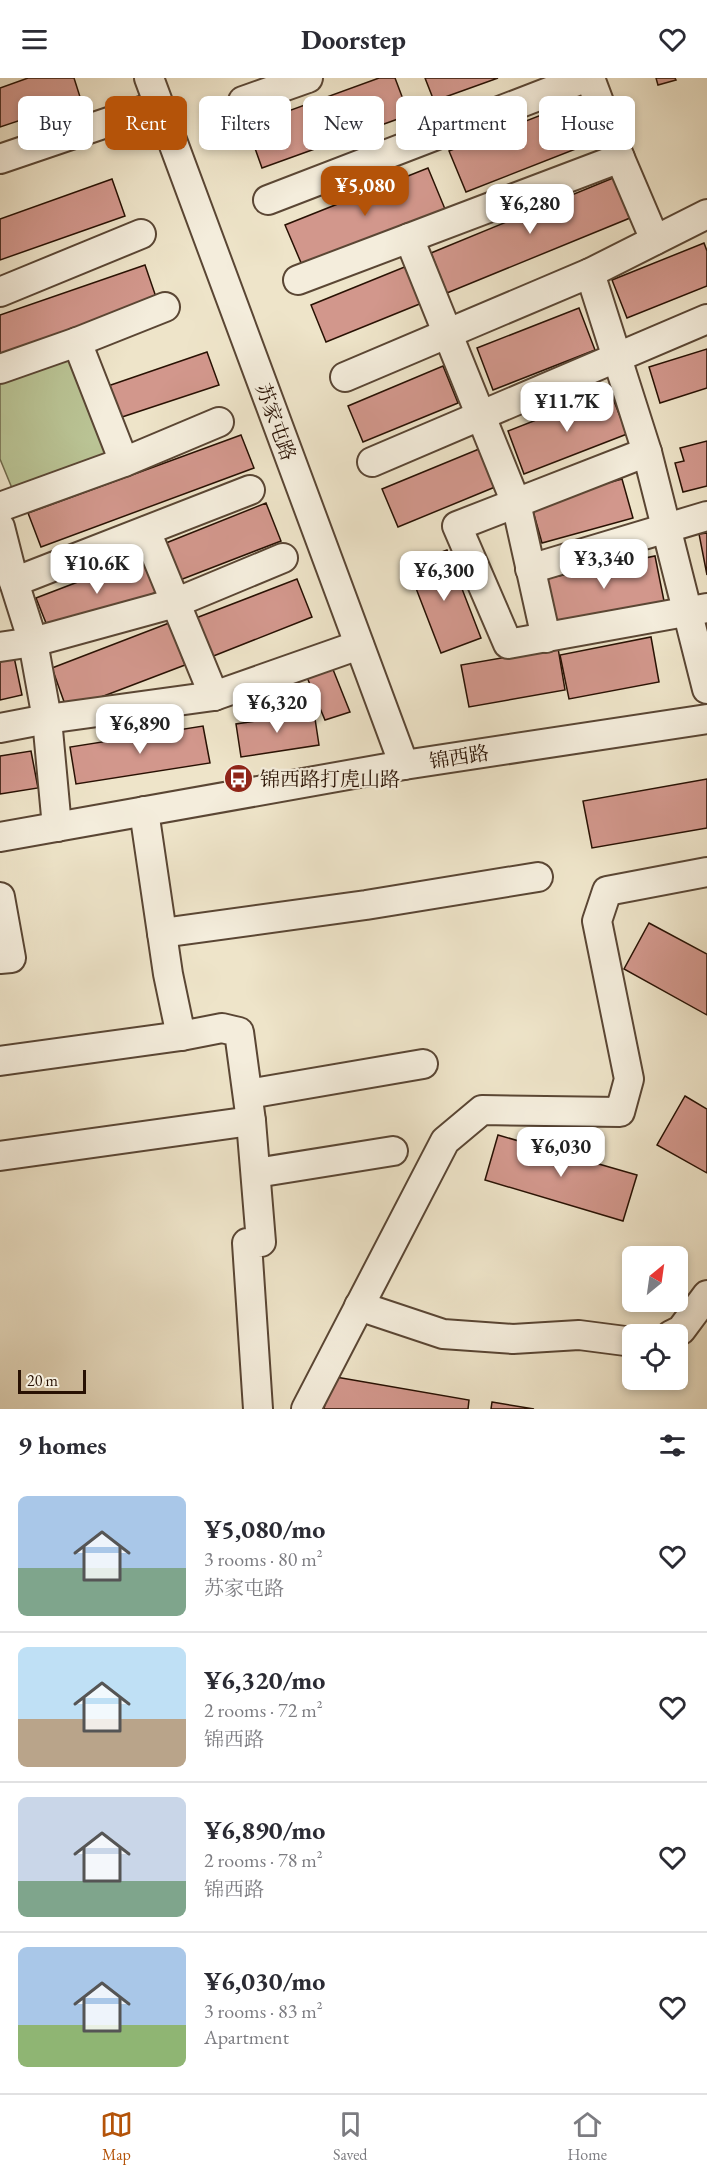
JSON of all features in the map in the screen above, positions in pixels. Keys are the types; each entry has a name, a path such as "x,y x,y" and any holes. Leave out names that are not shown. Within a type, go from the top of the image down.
{"street":[{"name":"苏家屯路","path":"150,78 156,96"},
{"path":"257,96 308,78"},
{"path":"268,200 585,78"},
{"path":"590,78 620,158 655,240"},
{"path":"0,159 105,123"},
{"name":"苏家屯路","path":"176,150 404,765"},
{"path":"298,280 620,158"},
{"path":"345,377 590,273 707,214"},
{"path":"0,292 141,234"},
{"path":"409,238 516,504 546,638"},
{"path":"590,273 647,452 665,527 697,610 707,689"},
{"path":"0,369 77,342 165,307"},
{"path":"372,462 707,319"},
{"path":"77,342 124,462"},
{"path":"0,507 124,462 219,422"},
{"path":"647,452 457,526 508,644 697,610"},
{"path":"14,582 250,490"},
{"path":"530,569 707,516"},
{"path":"146,531 214,696"},
{"path":"1,539 33,642 47,720 57,826"},
{"path":"0,647 33,642 175,603 283,558"},
{"path":"0,728 214,696 359,645"},
{"name":"锦西路","path":"0,837 404,765 707,719"},
{"path":"144,811 162,933 181,1036"},
{"path":"306,1409 445,1141 482,1110 620,1112 629,1079 597,921 607,891 707,872"},
{"path":"162,933 366,905 538,877"},
{"path":"0,897 11,958 0,959"},
{"path":"0,1061 181,1036 222,1028 239,1032 249,1108 261,1242 247,1243 258,1409"},
{"path":"0,1156 249,1108 423,1064"},
{"path":"255,1173 393,1151"},
{"path":"685,1324 707,1295"},
{"path":"359,1306 443,1334 513,1339 579,1335 622,1341"}],"green space":[{"path":"77,354 115,457 14,493 0,459 0,377"}],"building":[{"path":"28,78 74,78 80,96 18,96 18,121 0,127 0,88"},
{"path":"379,78 395,78 402,96 396,96 396,120 384,124 384,96 330,96"},
{"path":"425,78 498,78 448,96 432,96"},
{"path":"656,78 675,78 676,80 658,85"},
{"path":"303,106 303,150 312,150 262,168 256,150 291,150 291,110"},
{"path":"539,116 539,150 573,150 466,192 449,151 527,150 527,121"},
{"path":"428,168 445,209 302,265 285,225"},
{"path":"613,178 630,218 447,293 431,253"},
{"path":"112,179 125,216 0,260 0,219"},
{"path":"704,243 707,251 707,286 627,318 612,280"},
{"path":"145,265 157,300 0,355 0,315"},
{"path":"407,266 422,303 326,342 311,305"},
{"path":"579,308 595,350 493,390 477,348"},
{"path":"707,349 707,388 660,403 649,367"},
{"path":"207,352 219,385 116,419 105,387"},
{"path":"443,366 458,403 363,442 348,406"},
{"path":"610,391 627,434 524,474 508,431"},
{"path":"241,435 254,468 41,547 28,513"},
{"path":"707,441 707,486 683,492 675,463 684,461 680,448"},
{"path":"479,449 495,487 398,527 382,489"},
{"path":"622,479 633,518 542,543 531,504"},
{"path":"266,503 281,541 180,580 166,543"},
{"path":"707,533 707,575 699,534"},
{"path":"447,550 481,638 441,653 407,565"},
{"path":"655,556 664,601 554,624 544,579"},
{"path":"143,557 157,592 50,633 36,598"},
{"path":"297,579 312,617 211,657 196,618"},
{"path":"169,623 185,665 67,710 52,668"},
{"path":"651,637 659,682 569,699 560,655"},
{"path":"558,648 565,690 469,707 461,665"},
{"path":"13,652 22,695 0,700 0,654"},
{"path":"332,667 350,712 325,720 306,675"},
{"path":"314,712 319,745 241,757 236,724"},
{"path":"203,726 210,763 76,784 70,747"},
{"path":"31,751 38,788 0,794 0,756"},
{"path":"707,779 707,828 592,848 583,801"},
{"path":"649,923 707,954 707,1015 624,969"},
{"path":"685,1096 707,1109 707,1173 657,1145"},
{"path":"498,1135 637,1175 623,1221 485,1180"},
{"path":"330,1376 469,1400 468,1409 324,1409"},
{"path":"492,1402 534,1409 491,1409"}],"place":[{"name":"锦西路打虎山路","path":"239,779"}]}
